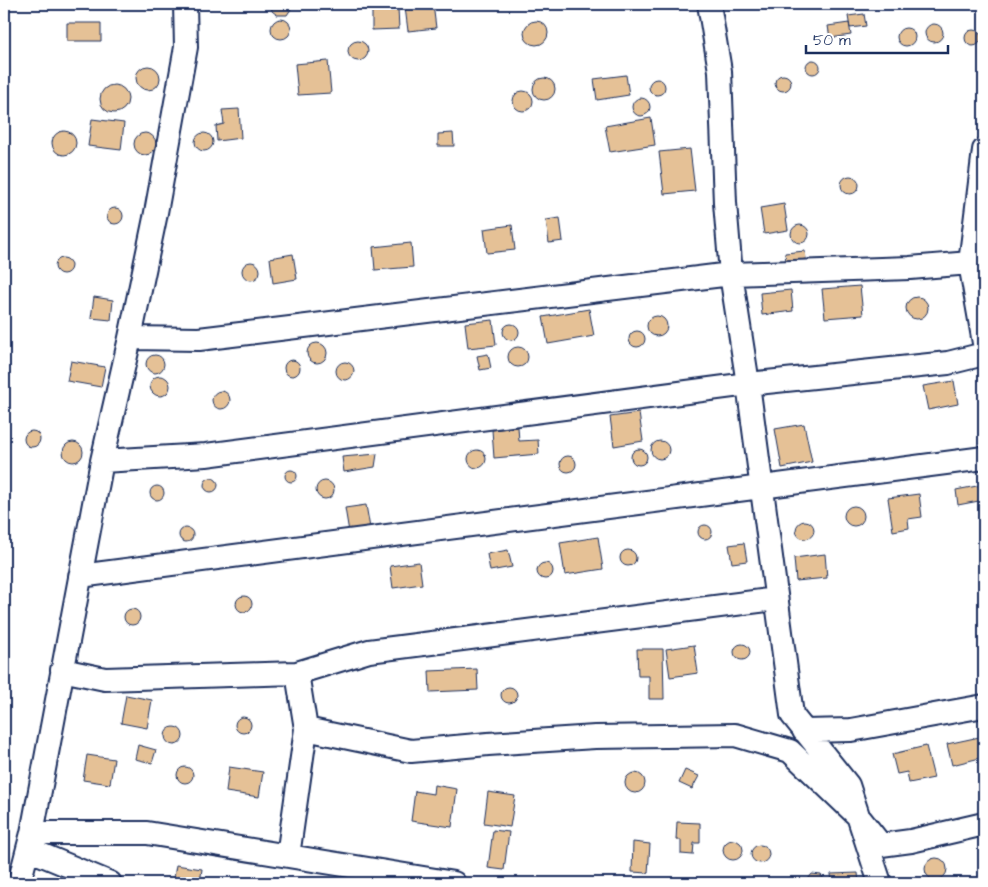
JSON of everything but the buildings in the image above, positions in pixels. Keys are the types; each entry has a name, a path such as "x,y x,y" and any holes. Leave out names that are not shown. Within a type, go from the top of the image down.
{"street":[{"path":"19,883 30,841 102,461 155,218 186,47 185,4"},
{"path":"709,4 720,71 725,203 731,274 748,384 792,715 848,785 880,883"},
{"path":"984,150 977,260 984,343"},
{"path":"130,338 200,339 731,274 910,268 977,260"},
{"path":"102,461 206,455 748,384 948,363 984,354"},
{"path":"80,576 984,458"},
{"path":"62,670 105,679 297,673 369,651 776,599"},
{"path":"288,856 306,729 297,673"},
{"path":"804,731 852,730 984,706"},
{"path":"306,729 411,751 595,737 735,735 790,751 858,816 881,845 911,841 984,824"},
{"path":"30,841 147,833 454,883"},
{"path":"30,841 110,883"}]}
